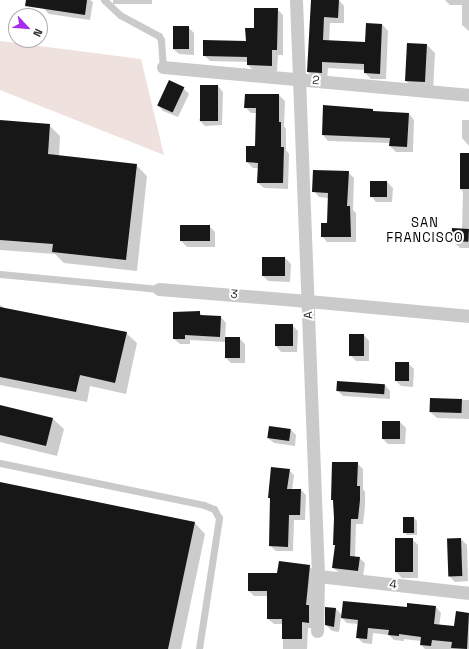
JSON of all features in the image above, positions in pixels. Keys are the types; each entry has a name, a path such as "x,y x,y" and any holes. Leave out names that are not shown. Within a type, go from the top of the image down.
{"street":[{"name":"A","path":"296,0 318,576 317,631"},
{"name":"2","path":"163,67 469,95"},
{"name":"3","path":"159,290 308,301 469,316"},
{"name":"4","path":"318,576 469,593"}],"lane":[{"path":"104,0 120,14 159,36 161,40 163,67"},
{"name":"3","path":"0,274 159,290"},
{"path":"0,464 204,505 214,509 219,518 199,649"}],"shaded area":[{"path":"0,41 8,42 8,48 48,47 141,59 164,155 0,90"}],"building":[{"path":"26,0 87,0 85,15 48,9 48,8 25,6"},
{"path":"311,0 339,0 338,18 324,17 323,40 365,42 366,23 382,24 380,74 364,73 364,64 322,62 322,73 307,72"},
{"path":"254,8 278,8 277,50 272,50 272,66 247,65 247,57 203,56 203,40 246,41 245,28 254,28"},
{"path":"173,26 189,26 189,49 173,49"},
{"path":"407,43 427,44 425,82 405,81"},
{"path":"169,80 184,87 173,113 157,105"},
{"path":"200,85 218,85 218,121 200,121"},
{"path":"245,94 279,94 281,147 284,147 283,183 257,183 258,163 246,162 246,146 255,146 256,108 244,108"},
{"path":"323,105 373,109 373,111 409,113 407,147 389,146 390,138 322,135"},
{"path":"0,120 50,124 48,154 137,164 126,260 52,252 53,244 0,240"},
{"path":"460,153 469,153 469,189 460,189"},
{"path":"313,170 349,171 347,206 350,206 351,237 321,237 321,223 327,223 328,193 312,192"},
{"path":"370,181 387,181 387,197 370,197"},
{"path":"180,225 210,225 210,241 180,241"},
{"path":"452,228 469,229 468,242 451,241"},
{"path":"262,257 285,257 285,276 262,276"},
{"path":"0,307 127,332 115,383 80,375 76,392 0,377"},
{"path":"200,311 200,315 221,316 220,337 185,335 185,339 173,339 173,312"},
{"path":"275,324 293,324 293,346 275,346"},
{"path":"349,334 364,334 364,356 349,356"},
{"path":"225,337 240,337 240,358 225,358"},
{"path":"395,362 409,362 409,381 395,381"},
{"path":"337,381 385,384 384,394 336,391"},
{"path":"430,398 462,399 461,413 430,412"},
{"path":"0,405 53,418 46,446 0,435"},
{"path":"382,421 400,421 400,439 382,439"},
{"path":"269,426 291,429 289,441 267,438"},
{"path":"332,462 358,462 357,486 360,486 360,500 358,519 351,519 350,556 360,557 358,571 332,568 335,545 333,545 333,500 331,500"},
{"path":"271,467 290,469 287,489 301,489 300,515 289,515 288,547 269,546 270,498 268,498"},
{"path":"0,482 195,522 168,649 0,649"},
{"path":"403,517 414,517 414,533 403,533"},
{"path":"395,538 413,538 413,572 395,572"},
{"path":"447,538 461,538 462,576 448,576"},
{"path":"279,561 310,565 306,605 309,605 309,623 302,622 302,639 282,639 282,619 267,619 267,591 248,591 248,573 277,573"},
{"path":"343,601 407,607 407,603 436,606 434,624 454,626 456,611 469,613 467,649 451,648 452,642 432,640 431,646 420,645 421,637 399,634 399,636 388,635 389,630 368,628 367,639 356,638 358,620 341,618"},
{"path":"325,607 336,608 334,627 325,625"}],"district":[{"name":"SAN FRANCISCO","path":"425,232"}]}
